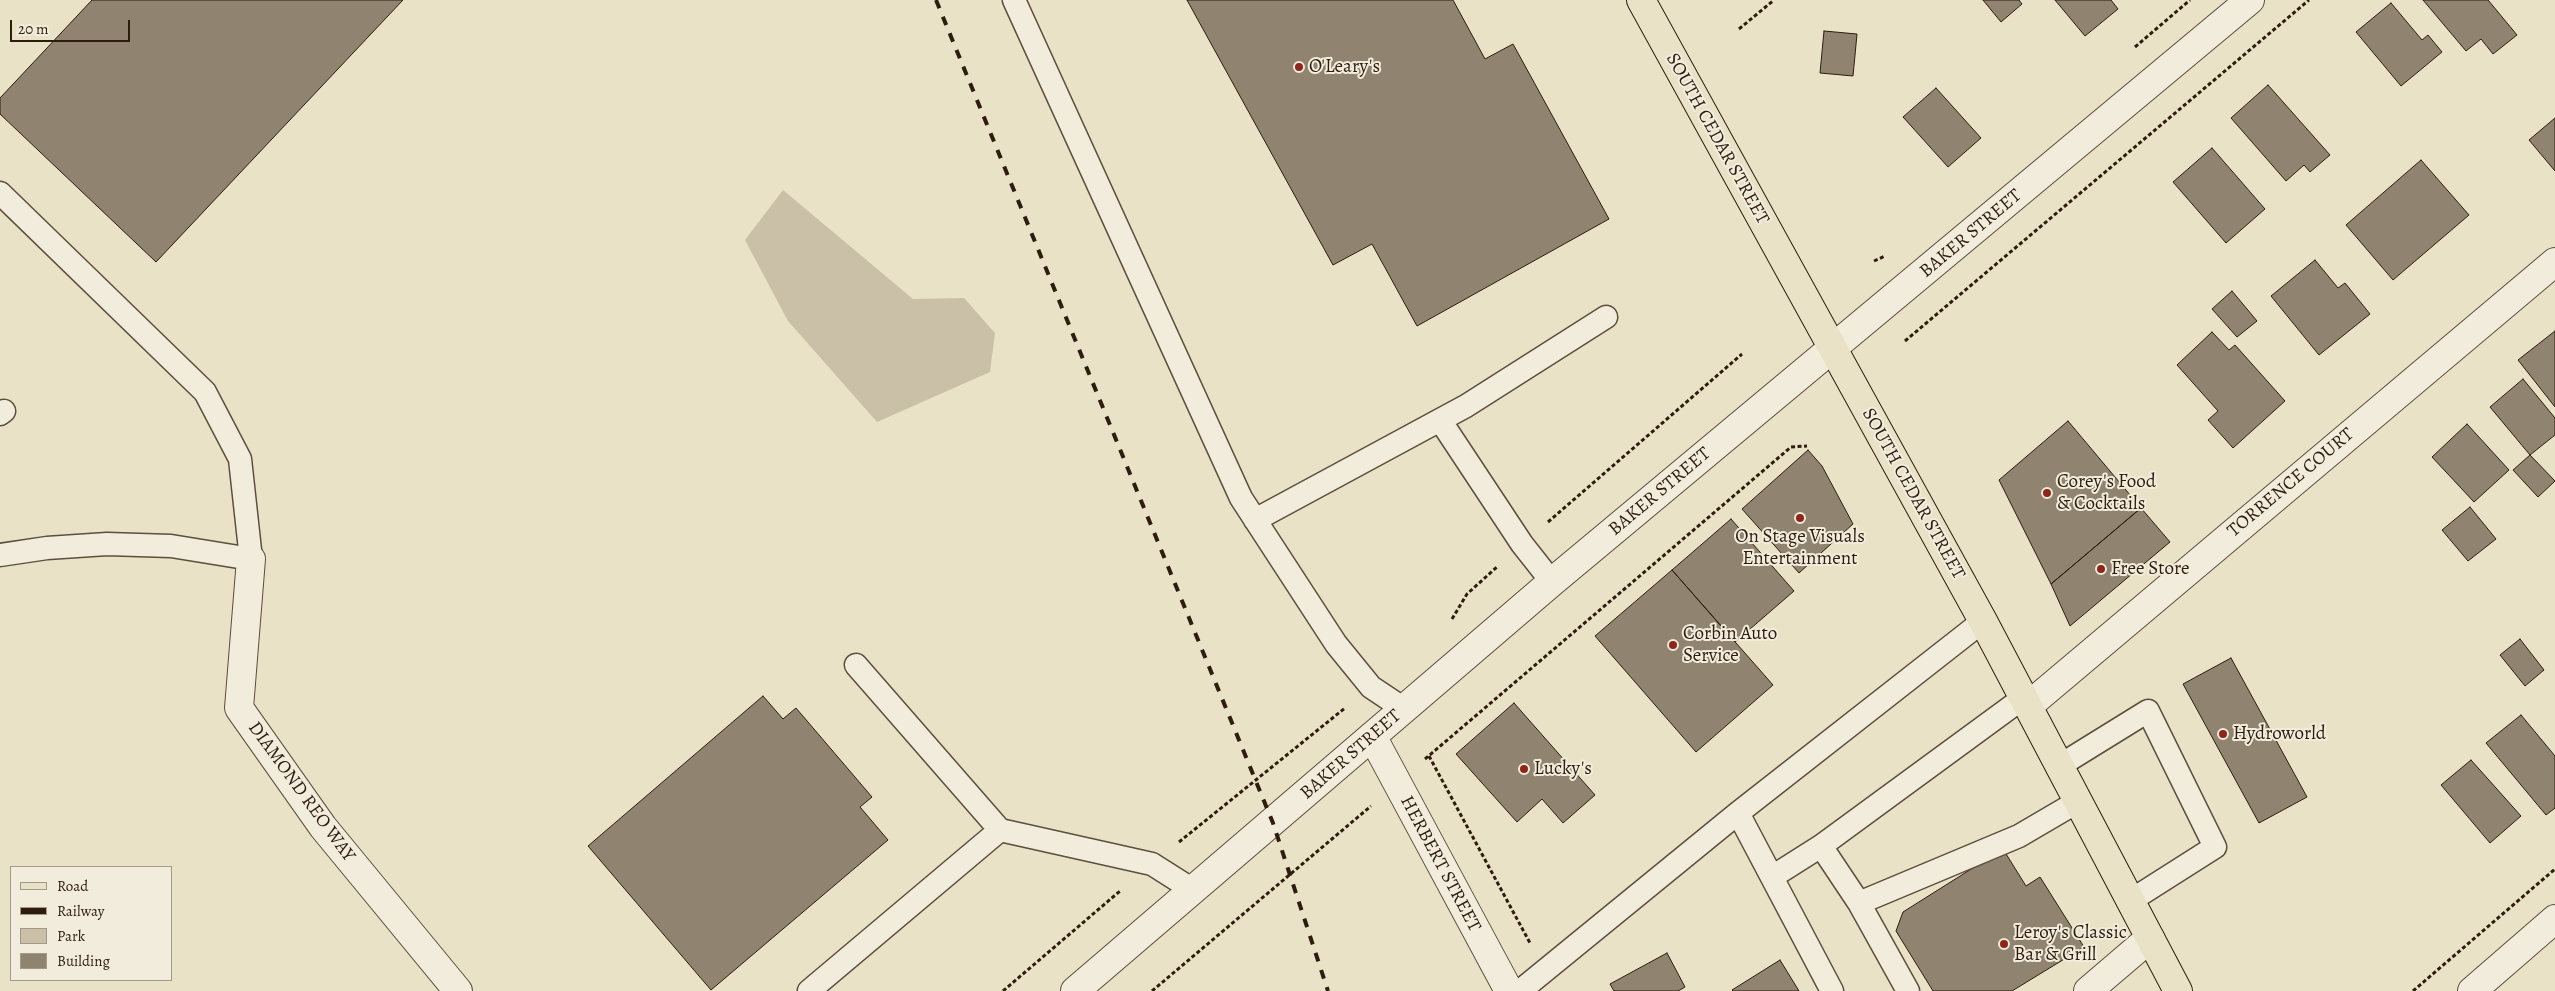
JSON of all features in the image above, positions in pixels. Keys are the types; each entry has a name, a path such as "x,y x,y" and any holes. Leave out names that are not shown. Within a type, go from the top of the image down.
{"main road":[{"name":"SOUTH CEDAR STREET","path":"1641,0 1832,350 1983,621 2178,991"}],"street":[{"name":"BAKER STREET","path":"1075,991 1552,582 2250,0"},
{"name":"TORRENCE COURT","path":"2026,702 2555,262"},
{"name":"DIAMOND REO WAY","path":"251,559 240,708 324,827 458,991"},
{"name":"HERBERT STREET","path":"1372,736 1509,991"},
{"path":"2472,991 2555,919"},
{"path":"2088,991 2150,938"}],"lane":[{"path":"1014,0 1240,498 1336,644 1372,687 1404,709"},
{"path":"0,193 205,392 240,459 251,559 171,546 116,545 48,548 0,555"},
{"path":"1255,520 1440,420 1606,317"},
{"path":"1440,420 1522,544 1552,582"},
{"path":"1520,991 1738,813 1983,621"},
{"path":"856,665 1000,830 1152,864 1193,890"},
{"path":"1772,877 1821,846 2026,702"},
{"path":"2059,766 2148,711 2215,847 2130,901"},
{"path":"1859,903 2019,836 2077,802"},
{"path":"1738,813 1832,991"},
{"path":"809,991 1000,830"},
{"path":"1821,846 1859,903 1908,991"}],"path":[{"path":"1739,29 1774,0"},
{"path":"1905,341 2309,0"},
{"path":"1152,991 1791,447 1807,446"},
{"path":"1429,756 1545,971"},
{"path":"2413,991 2555,869"}],"green space":[{"path":"783,190 913,299 964,298 995,333 990,372 877,422 788,321 745,240"}],"building":[{"path":"92,0 403,0 156,262 0,114 0,98"},
{"path":"1187,0 1453,0 1485,59 1513,44 1609,219 1417,326 1372,244 1333,265"},
{"path":"1983,0 2019,0 2022,4 2001,22"},
{"path":"2055,0 2111,0 2118,9 2085,36"},
{"path":"2423,0 2488,0 2517,35 2493,54 2481,39 2466,51"},
{"path":"2391,3 2422,40 2428,35 2442,52 2401,86 2356,32"},
{"path":"1824,31 1857,34 1853,76 1820,73"},
{"path":"2268,85 2330,155 2310,172 2304,165 2286,181 2231,118"},
{"path":"1936,88 1981,138 1948,167 1903,117"},
{"path":"2555,118 2555,171 2529,140"},
{"path":"2212,148 2265,209 2226,243 2173,182"},
{"path":"2421,160 2469,215 2393,280 2346,225"},
{"path":"2315,260 2338,288 2345,283 2370,314 2319,355 2271,296"},
{"path":"2232,291 2257,321 2237,337 2212,309"},
{"path":"2555,331 2555,407 2518,360"},
{"path":"2212,332 2229,350 2235,345 2285,401 2233,448 2208,420 2218,411 2177,365"},
{"path":"2523,379 2555,418 2555,435 2530,455 2490,407"},
{"path":"2068,421 2141,508 2051,584 1999,480"},
{"path":"2467,424 2509,470 2474,502 2432,457"},
{"path":"1808,450 1822,466 1853,524 1799,573 1742,509"},
{"path":"2530,455 2555,481 2538,497 2513,470"},
{"path":"2470,507 2496,539 2468,561 2442,530"},
{"path":"2141,508 2170,542 2070,626 2051,584"},
{"path":"1731,519 1794,591 1735,642 1672,570"},
{"path":"1672,570 1773,685 1696,752 1595,636"},
{"path":"2520,639 2544,670 2525,686 2500,655"},
{"path":"2231,658 2307,797 2259,823 2183,684"},
{"path":"763,696 783,719 796,708 872,797 860,807 888,840 711,990 588,846"},
{"path":"1514,703 1595,795 1563,823 1542,799 1517,822 1456,754"},
{"path":"2521,715 2555,756 2555,808 2546,815 2486,743"},
{"path":"2471,760 2521,816 2490,843 2441,785"},
{"path":"2003,849 2026,886 2040,877 2084,947 2012,991 1933,991 1896,931 1903,912"},
{"path":"1667,953 1685,987 1678,991 1614,991 1610,984"},
{"path":"1780,960 1799,991 1732,990"}],"railway":[{"path":"936,0 1273,823 1328,991"}],"place":[{"name":"O'Leary's","path":"1299,67"},
{"name":"Corey's Food & Cocktails","path":"2047,493"},
{"name":"On Stage Visuals Entertainment","path":"1800,518"},
{"name":"Free Store","path":"2101,569"},
{"name":"Corbin Auto Service","path":"1673,645"},
{"name":"Hydroworld","path":"2223,734"},
{"name":"Lucky's","path":"1524,769"},
{"name":"Leroy's Classic Bar & Grill","path":"2004,944"}]}
